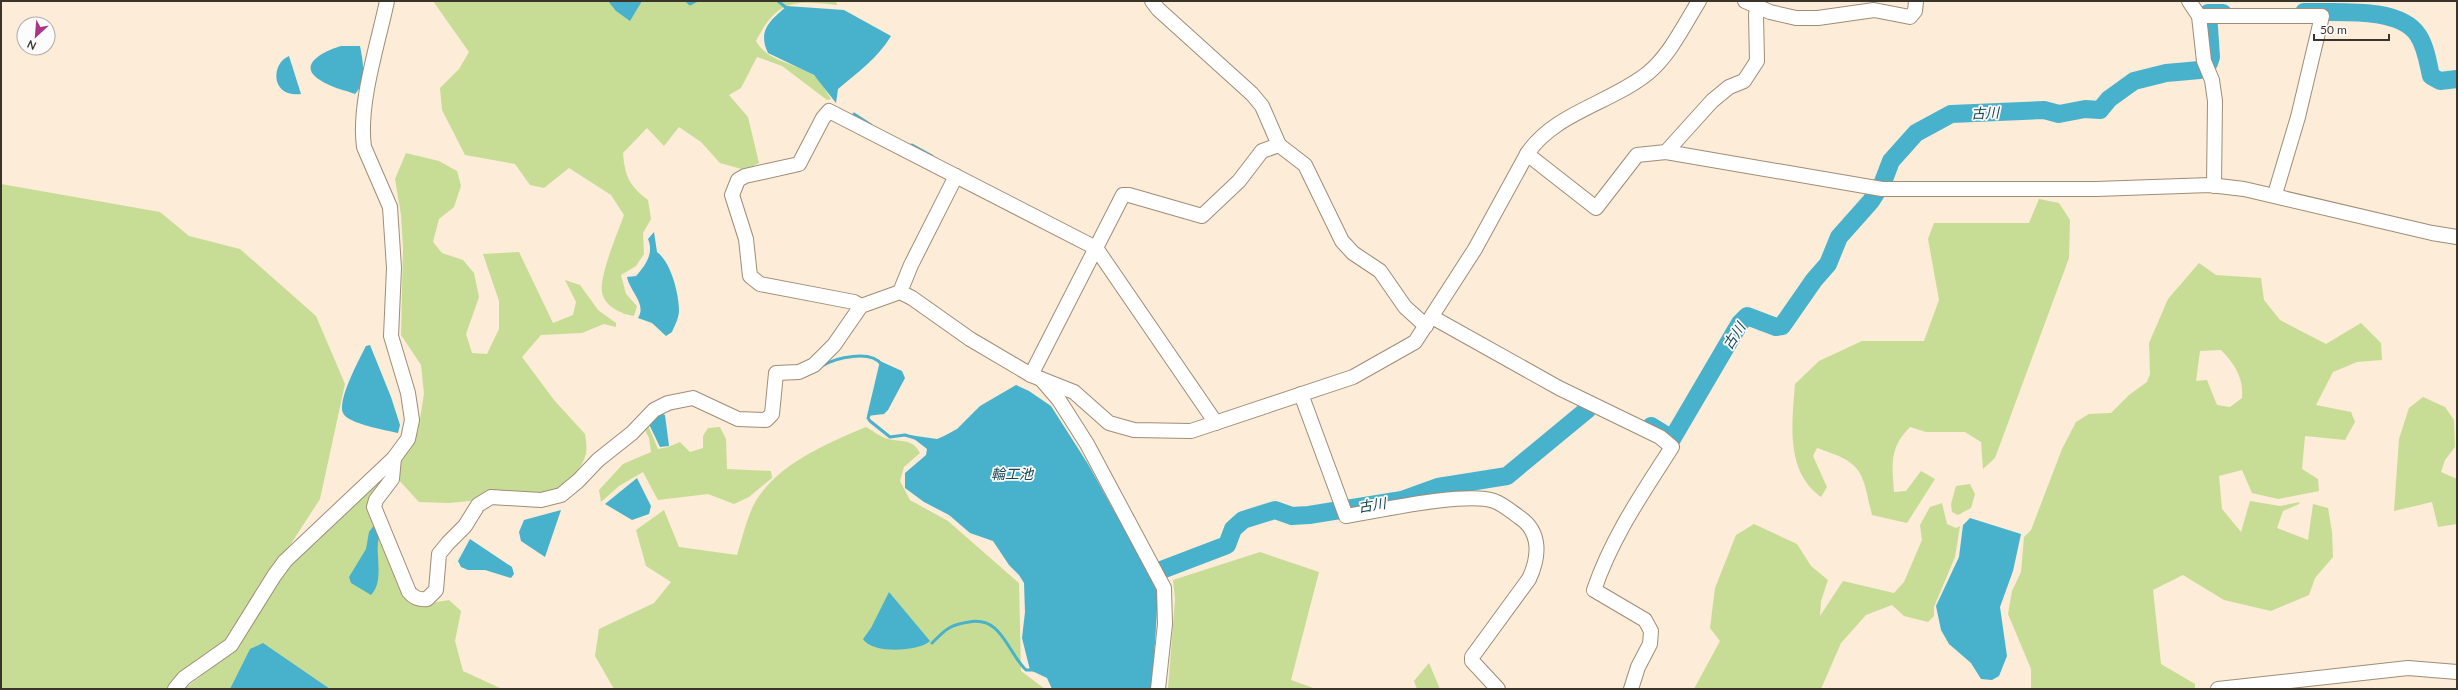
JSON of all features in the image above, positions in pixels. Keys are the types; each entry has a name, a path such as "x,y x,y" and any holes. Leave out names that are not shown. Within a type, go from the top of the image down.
{"street":[{"path":"175,689 184,678 231,646 274,576 285,561 394,458 408,439 412,420 408,393 390,336 394,268 390,207 364,147 362,126 387,1"},
{"path":"1152,1 1158,9 1252,94 1262,106 1279,145 1305,165 1346,245 1353,253 1380,271 1405,308 1429,322 1558,388 1660,437 1672,447 1618,532 1604,558 1594,590 1645,620 1651,631 1650,644 1638,667 1631,689"},
{"path":"900,292 1036,377 1074,392 1109,423 1122,428 1178,433 1191,431 1353,377 1415,342 1475,249 1527,154 1543,135 1564,121 1624,90 1648,73 1664,56 1699,1"},
{"path":"1666,152 1712,101 1729,88 1744,81 1757,61 1751,5 1783,15 1806,19 1874,10 1910,18 1915,12 1916,1"},
{"path":"2189,1 2205,16 2322,16 2298,117 2275,194"},
{"path":"2205,16 2206,65 2212,80 2215,101 2214,186"},
{"path":"861,306 854,302 760,284 754,281 750,276 746,239 732,195 738,180 745,176 799,164 823,118 829,111 1096,248 1216,423"},
{"path":"1036,377 1096,248 1123,195 1129,195 1202,216 1239,181 1262,151 1279,145"},
{"path":"1527,154 1596,208 1637,155 1666,152 1878,189 2096,189 2214,186 2275,194 2432,233 2457,237"},
{"path":"394,458 392,480 376,500 374,508 409,592 417,598 427,599 436,590 437,560 443,548 465,526 478,505 485,500 500,496 541,500 561,495 578,481 598,460 632,433 650,413 668,403 693,398 738,419 766,420 772,414 776,373 799,372 814,365 834,345 861,306 900,292 911,265 956,176"},
{"path":"1036,377 1059,400 1087,444 1156,572 1165,595 1165,624 1158,689"},
{"path":"1301,394 1346,516 1458,499 1480,499 1494,501 1528,523 1536,537 1537,553 1535,568 1530,579 1472,657 1472,661 1498,689"},
{"path":"2218,689 2408,668 2457,672"}],"green space":[{"path":"433,1 836,1 837,5 822,3 798,3 779,10 771,17 756,41 762,49 776,59 801,69 817,78 831,99 827,100 782,66 757,57 741,88 729,95 748,117 759,163 745,170 720,163 701,142 679,127 664,146 647,128 623,153 625,168 629,180 636,190 648,200 651,219 643,233 644,254 636,266 621,275 626,294 637,306 634,316 629,315 610,305 603,297 602,292 603,276 606,265 624,215 611,195 569,168 544,188 530,185 515,164 465,155 442,110 440,88 459,69 469,52"},
{"path":"406,153 439,161 457,171 461,186 454,207 439,219 433,242 442,253 463,260 474,273 479,297 466,334 472,353 487,354 499,329 499,301 483,254 519,252 553,323 573,315 576,302 565,280 580,285 598,310 616,323 616,327 604,324 582,333 541,335 522,357 554,400 585,434 586,451 581,465 572,477 560,487 549,493 449,503 419,502 397,478 399,459 406,454 418,431 424,394 421,365 401,335 403,248 401,215 395,179"},
{"path":"1,184 160,212 189,236 240,249 316,316 345,384 320,499 226,644 169,689 1,689"},
{"path":"2039,199 2059,203 2070,220 2069,258 1995,458 1983,469 1981,442 1965,432 1926,432 1910,427 1898,442 1893,457 1894,492 1906,491 1921,471 1935,479 1907,523 1872,515 1866,488 1858,470 1844,458 1817,448 1813,456 1827,487 1821,497 1809,486 1801,474 1796,460 1792,430 1795,384 1819,361 1862,341 1924,341 1939,300 1928,239 1934,223 2029,223"},
{"path":"2199,263 2216,275 2261,278 2264,300 2280,320 2326,344 2361,323 2381,343 2382,360 2357,362 2333,372 2316,405 2351,412 2355,422 2345,440 2305,436 2302,469 2318,479 2319,491 2278,499 2252,493 2242,470 2219,476 2222,509 2241,532 2250,501 2280,506 2300,502 2299,504 2283,511 2277,528 2308,540 2313,504 2328,508 2332,532 2333,557 2315,578 2309,595 2271,611 2224,600 2183,575 2153,590 2161,664 2195,684 2195,689 2031,689 2031,669 2008,614 2012,591 2021,572 2024,537 2031,530 2062,449 2076,422 2089,414 2111,413 2129,395 2147,382 2150,374 2149,343 2168,299","holes":["2221,350 2226,355 2240,377 2242,391 2242,398 2230,407 2217,405 2207,380 2196,381 2200,351"]},
{"path":"2423,397 2445,407 2454,420 2455,447 2445,460 2441,472 2457,479 2457,524 2438,527 2432,502 2394,511 2399,439 2409,408"},
{"path":"647,423 658,449 680,442 690,452 703,448 703,436 708,428 720,427 726,439 727,469 771,471 772,478 749,497 734,504 708,494 658,500 643,472 619,486 601,502 599,490 623,464 651,452 649,438 643,426"},
{"path":"866,427 883,437 905,441 917,448 920,453 904,467 900,481 910,500 948,521 1019,583 1021,671 1045,689 614,689 595,656 599,629 654,603 671,582 646,566 636,530 664,510 679,547 737,555 751,511 757,499 778,475 821,447"},
{"path":"389,468 390,476 373,498 406,592 431,603 449,600 461,611 455,641 463,671 502,689 184,689 232,652 283,571 353,502 357,504 365,491"},
{"path":"1970,484 1975,494 1971,508 1958,515 1952,512 1951,504 1956,486"},
{"path":"1942,503 1947,524 1956,528 1960,526 1955,557 1934,607 1934,616 1928,622 1904,616 1892,605 1866,615 1841,643 1821,689 1694,689 1720,641 1710,628 1715,588 1736,535 1754,524 1797,544 1811,566 1828,580 1821,601 1820,616 1843,581 1894,593 1904,582 1922,540 1920,525 1930,507"},
{"path":"1260,552 1319,572 1291,680 1316,689 1168,689 1175,599 1173,580"},
{"path":"1429,663 1440,689 1417,689 1414,681"}],"water":[{"path":"608,1 642,1 630,21 616,11"},
{"path":"787,6 844,10 891,36 874,58 838,89 836,103 814,75 768,53 764,38 767,26"},
{"path":"341,46 360,46 363,77 359,89 355,94 320,80 313,74 311,68 312,63 316,58"},
{"path":"289,56 301,94 291,94 284,91 279,86 277,80 279,66 283,60"},
{"path":"654,232 657,252 662,257 670,271 676,287 679,303 677,321 672,332 666,336 652,323 638,318 640,313 639,303 627,277 636,276 646,263 650,249 648,239"},
{"path":"370,345 391,397 400,425 398,433 359,423 346,417 343,413 343,399 346,389 366,346"},
{"path":"880,361 902,371 905,378 888,410 884,414 867,416"},
{"name":"輪工池","path":"1016,385 1029,391 1051,406 1088,464 1153,581 1158,595 1152,689 1052,689 1047,678 1030,670 1022,638 1025,612 1024,583 1019,575 1009,565 993,541 970,533 949,515 924,502 905,488 905,473 926,455 927,449 909,435 937,439 944,436 957,429 980,406"},
{"path":"658,412 665,415 669,446 660,447 647,420"},
{"path":"637,478 651,506 649,514 632,520 605,504"},
{"path":"561,510 545,557 521,541 519,532 524,520"},
{"path":"1970,518 2021,534 2013,571 2000,607 2007,656 1999,676 1992,680 1981,679 1971,663 1949,644 1941,630 1936,606 1959,557 1963,525"},
{"path":"375,524 380,534 378,541 379,574 378,582 371,595 351,583 349,577 366,549 369,532"},
{"path":"470,539 512,567 514,574 511,578 485,570 468,570 461,567 458,561"},
{"path":"889,592 930,641 917,647 897,650 876,647 868,644 863,639 871,628"},
{"path":"263,643 330,689 230,689 250,649"}],"waterway":[{"path":"687,1 690,4 696,1"},
{"path":"778,1 789,10"},
{"name":"古川","path":"2304,12 2366,13 2397,19 2409,26 2421,40 2428,60 2431,76 2440,81 2457,79"},
{"name":"古川","path":"1651,426 1672,439 1740,323 1747,316 1776,327 1782,326 1814,280 1828,264 1839,237 1871,201 1883,182 1891,161 1916,133 1951,114 2044,110 2059,114 2085,109 2100,110 2109,99 2134,81 2166,73 2200,70 2209,63 2211,57 2208,13 2223,13"},
{"path":"854,114 871,125"},
{"path":"907,146 912,145 932,156"},
{"path":"822,366 835,360 853,356 870,357 877,360 882,365"},
{"name":"古川","path":"1151,574 1227,545 1233,529 1243,520 1275,510 1292,516 1309,515 1402,500 1438,487 1507,476 1588,409"},
{"path":"870,413 868,418 870,421 890,437 905,435 915,438"},
{"path":"932,643 944,631 962,623 980,622 989,624 1003,637 1019,663 1026,670 1034,670"}]}
